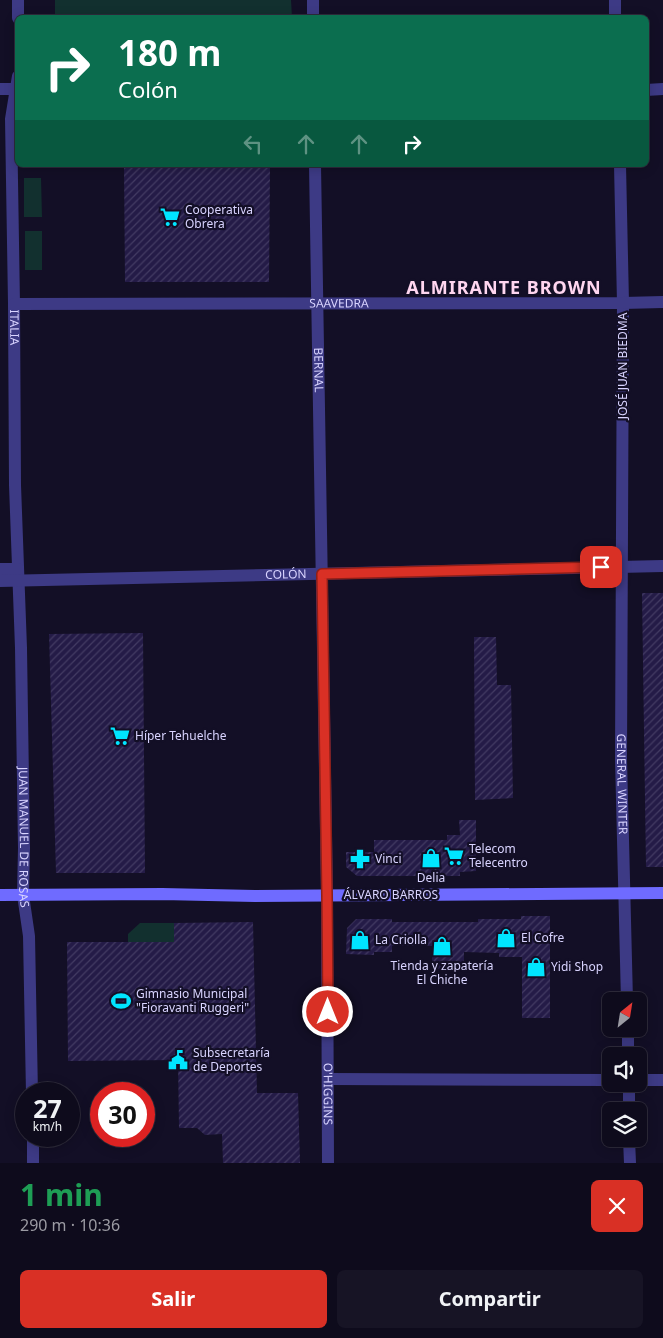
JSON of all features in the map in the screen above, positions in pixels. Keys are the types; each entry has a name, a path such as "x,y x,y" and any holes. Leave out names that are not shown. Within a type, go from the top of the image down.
{"main road":[{"name":"ÁLVARO BARROS","path":"0,895 663,893"}],"street":[{"path":"18,0 18,15"},
{"path":"313,0 313,15"},
{"path":"615,0 615,15"},
{"path":"0,89 15,85"},
{"path":"649,90 663,90"},
{"name":"ITALIA","path":"15,95 11,118 15,485 19,575"},
{"name":"BERNAL","path":"315,167 322,574"},
{"name":"JOSÉ JUAN BIEDMA","path":"620,167 623,304 621,566"},
{"name":"SAAVEDRA","path":"14,304 623,304 663,302"},
{"name":"GENERAL WINTER","path":"621,566 621,759 627,992"},
{"name":"COLÓN","path":"0,581 19,575 322,574 663,566"},
{"name":"COLÓN","path":"0,569 19,575"},
{"name":"O'HIGGINS","path":"322,574 327,895 328,1163"},
{"name":"JUAN MANUEL DE ROSAS","path":"19,575 24,848 23,895 28,936 32,1082"},
{"path":"328,1079 602,1080"},
{"path":"647,1080 663,1080"},
{"path":"33,1147 34,1163"},
{"path":"629,1147 630,1163"}],"green space":[{"path":"55,0 291,0 292,15 55,15"},
{"path":"24,178 41,178 42,217 24,217"},
{"path":"25,231 42,231 42,270 25,270"},
{"path":"140,923 174,923 174,942 128,942 128,934"}],"building":[{"name":"Cooperativa Obrera","path":"124,167 270,167 269,282 125,282"},
{"path":"642,593 663,593 663,867 646,867"},
{"name":"Híper Tehuelche","path":"143,633 145,873 56,873 49,634"},
{"path":"474,637 496,637 497,685 511,685 513,798 475,800"},
{"path":"459,820 476,820 476,871 460,872 460,876 357,876 346,867 346,852 374,852 374,840 447,840 447,835 460,835"},
{"path":"521,916 550,916 550,1018 522,1018 522,957 499,957 499,953 464,952 464,969 432,969 432,946 392,946 392,952 374,952 374,955 346,954 347,928 356,919 392,919 392,922 478,922 478,919 521,919"},
{"path":"253,922 257,1093 298,1093 300,1163 223,1163 222,1134 205,1135 197,1128 179,1128 178,1060 68,1061 67,942 174,942 174,923"}],"place":[{"name":"Cooperativa Obrera","path":"170,217"},
{"name":"Híper Tehuelche","path":"120,736"},
{"name":"Telecom Telecentro","path":"454,856"},
{"name":"Delia","path":"431,858"},
{"name":"Vinci","path":"360,859"},
{"name":"El Cofre","path":"506,938"},
{"name":"La Criolla","path":"360,940"},
{"name":"Tienda y zapatería El Chiche","path":"442,946"},
{"name":"Yidi Shop","path":"536,967"},
{"name":"Gimnasio Municipal \"Fioravanti Ruggeri\"","path":"121,1001"},
{"name":"Subsecretaría de Deportes","path":"178,1060"}],"district":[{"name":"ALMIRANTE BROWN","path":"504,288"}],"route":[{"path":"328,1012 322,574 601,567"}]}
